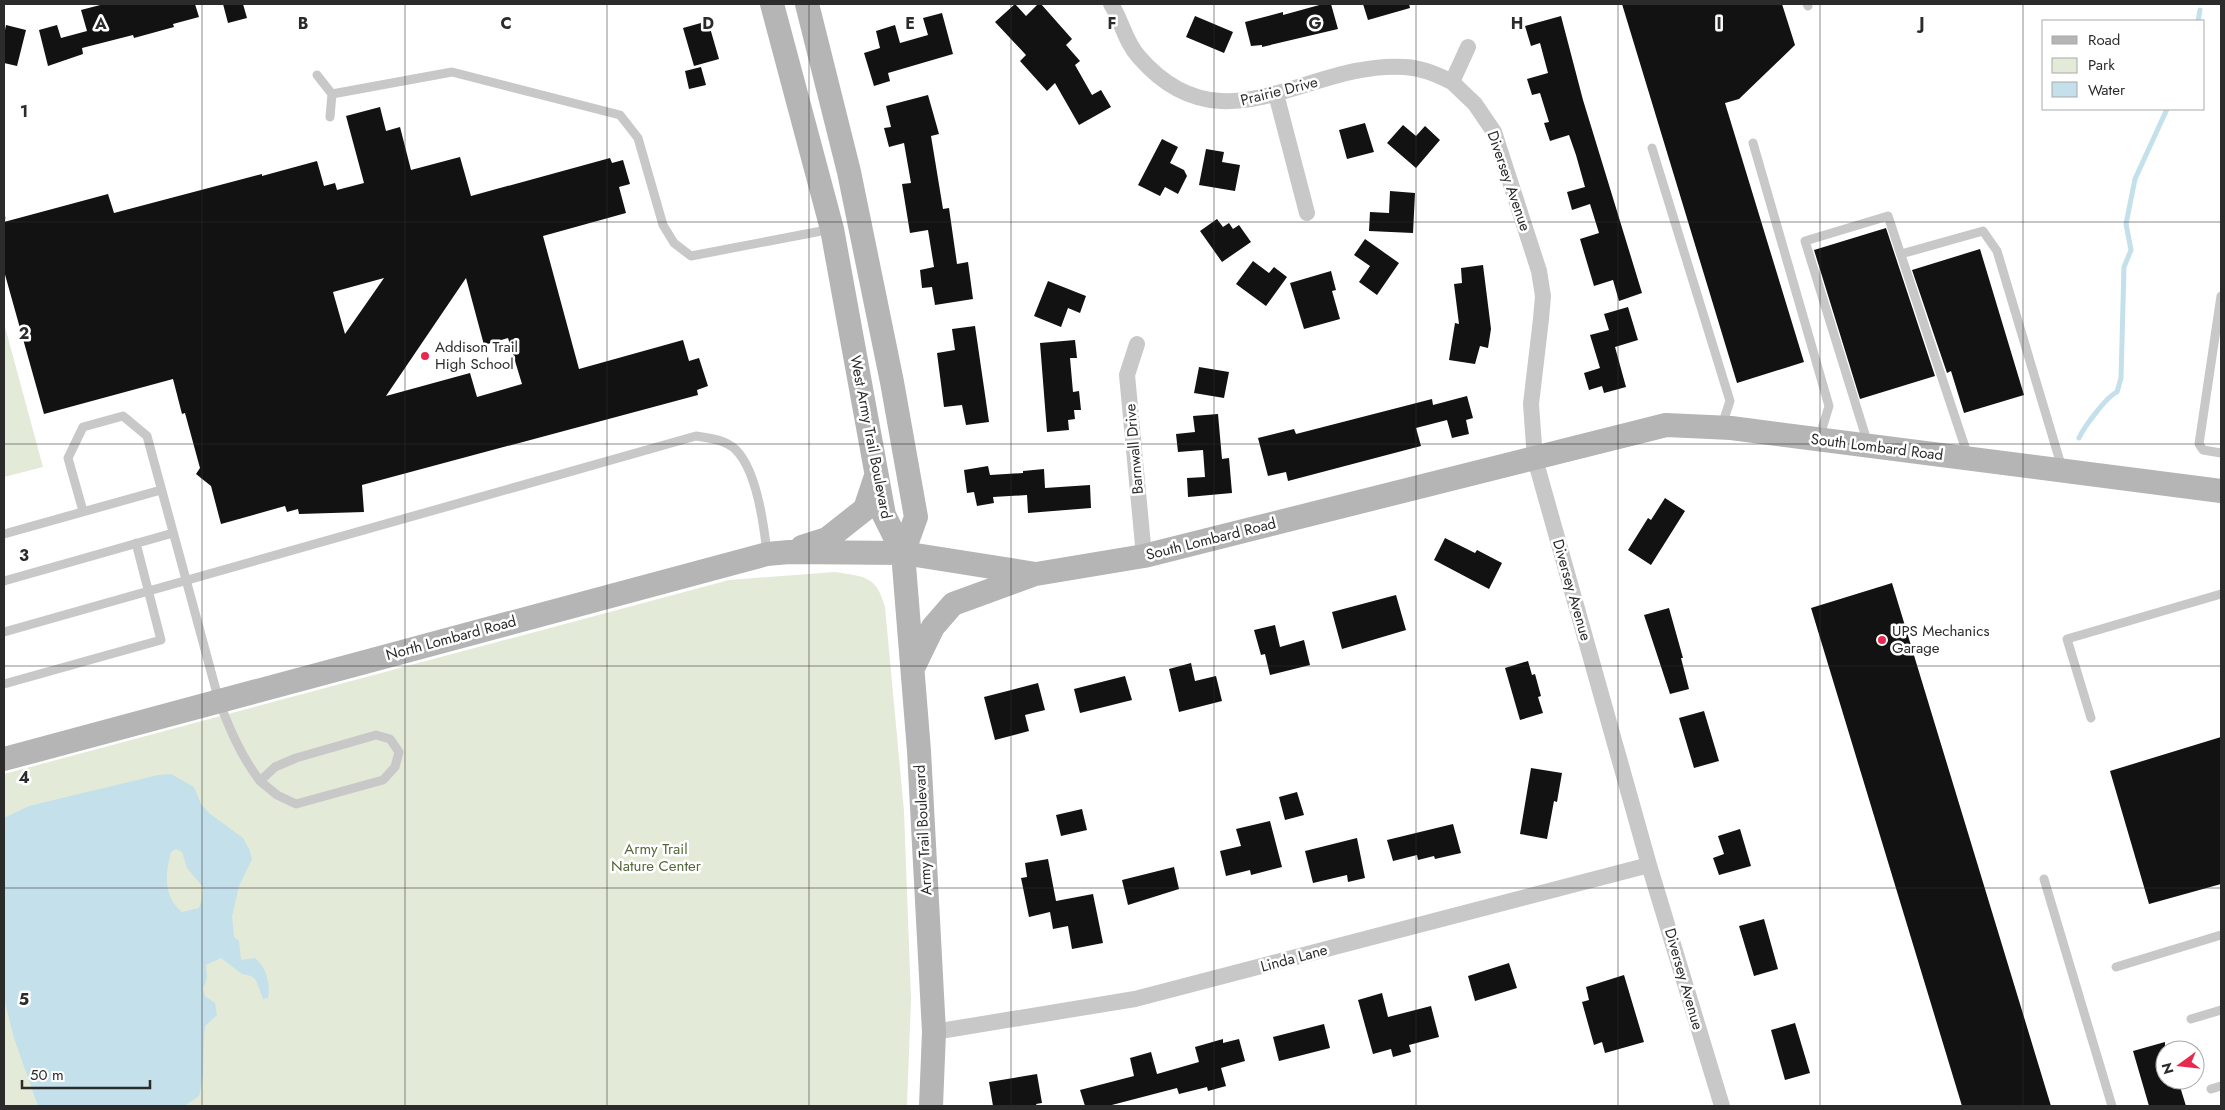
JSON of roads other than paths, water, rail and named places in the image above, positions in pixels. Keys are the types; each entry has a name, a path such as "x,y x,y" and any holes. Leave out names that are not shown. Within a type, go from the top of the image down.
{"street":[{"name":"West Army Trail Boulevard","path":"774,4 832,229 884,515 903,554"},
{"name":"West Army Trail Boulevard","path":"807,4 849,172 892,382 916,517 903,554"},
{"name":"Prairie Drive","path":"1111,4 1126,38 1138,56 1152,70 1177,89 1199,98 1223,102 1244,101 1276,94 1350,72 1380,68 1405,67 1430,71 1452,82"},
{"path":"1452,82 1468,46"},
{"name":"Diversey Avenue","path":"1452,82 1480,110 1494,132 1539,271 1542,296 1541,319 1525,461 1650,864 1722,1106"},
{"path":"1276,94 1308,213"},
{"path":"832,229 860,225"},
{"name":"Barnwall Drive","path":"1137,344 1127,375 1144,556"},
{"name":"South Lombard Road","path":"903,554 1036,574 1144,556 1666,426 1721,428 1819,439 2221,491"},
{"path":"778,553 827,539 865,509 877,474"},
{"name":"North Lombard Road","path":"4,759 778,553 903,554"},
{"name":"Army Trail Boulevard","path":"903,554 919,751 934,1032 931,1106"},
{"path":"912,670 933,627 953,604 1036,574"},
{"name":"Linda Lane","path":"934,1032 1135,1000 1650,864"}],"lane":[{"path":"332,94 452,72 620,115 638,138 662,225 674,243 691,256 832,229"},
{"path":"317,75 332,94 330,117"},
{"path":"1753,143 1829,406 1819,439"},
{"path":"1652,148 1730,401 1721,428"},
{"path":"1868,446 1805,241 1888,216 1969,459"},
{"path":"1901,254 1983,231 1990,239 1997,251 2062,471"},
{"path":"2221,296 2199,444 2202,450 2221,453"},
{"path":"83,511 68,458 83,426 123,416 147,436 219,701 232,738 247,764 260,781 277,795 296,804 383,780 396,767 399,752 390,739 376,735 296,758 274,767 260,781"},
{"path":"4,632 696,436 717,439 736,450 749,470 764,520 778,553"},
{"path":"4,534 162,490"},
{"path":"4,581 173,533"},
{"path":"4,684 161,640 136,544"},
{"path":"2091,718 2067,638 2221,594"},
{"path":"2044,879 2112,1106"},
{"path":"2116,967 2221,934"},
{"path":"2191,1019 2221,1010"},
{"path":"2211,1089 2221,1086"}],"water":[{"path":"171,774 194,787 201,804 209,813 243,838 249,849 252,859 239,886 232,916 234,937 239,941 241,960 255,958 265,971 268,982 268,998 263,999 256,980 251,976 242,974 221,958 206,965 207,978 203,988 205,996 215,1003 217,1015 205,1026 199,1096 186,1105 38,1106 14,1038 4,998 4,818 29,806 158,775","holes":["176,849 182,852 187,868 203,887 199,908 182,912 171,899 167,884 171,852"]}],"waterway":[{"path":"2198,20 2200,10"},
{"path":"2079,438 2096,412 2117,392 2121,378 2124,267 2131,250 2126,224 2135,179 2167,110"}],"place":[{"name":"Addison Trail High School","path":"425,356"},
{"name":"UPS Mechanics Garage","path":"1882,640"}],"park label":[{"name":"Army Trail Nature Center","path":"656,858"}]}
